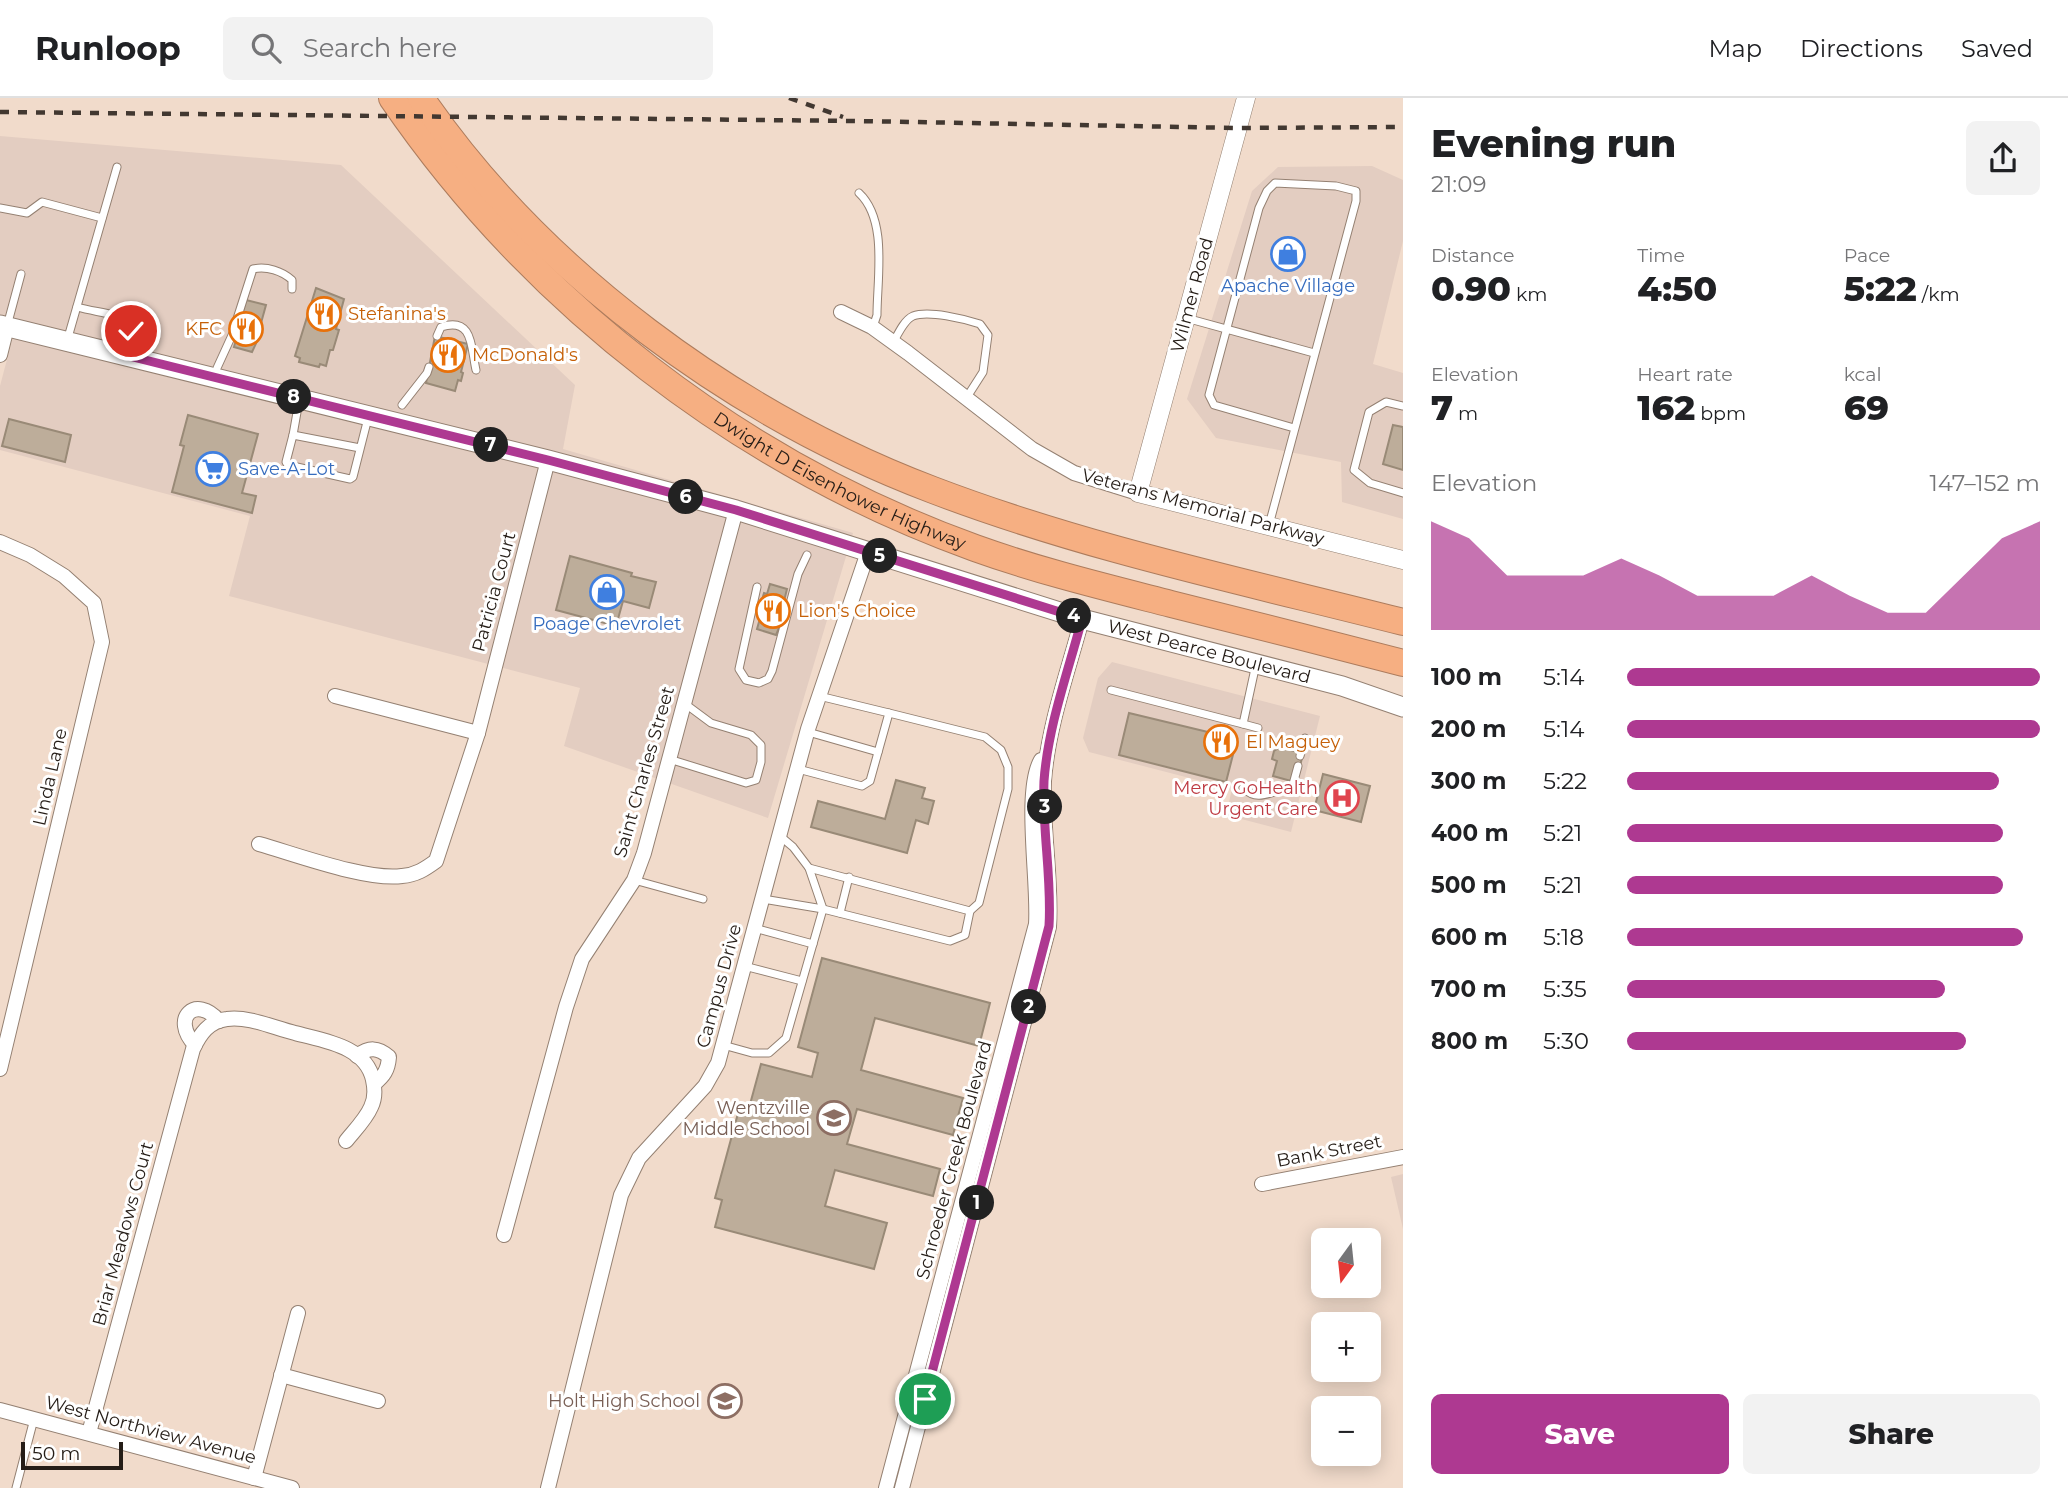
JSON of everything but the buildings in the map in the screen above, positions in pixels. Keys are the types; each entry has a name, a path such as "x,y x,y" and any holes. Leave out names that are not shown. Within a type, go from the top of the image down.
{"highway":[{"name":"Dwight D Eisenhower Highway","path":"392,98 459,186 509,241 561,292 636,358 674,387 715,416 798,467 885,512 976,548 1035,567 1403,663"},
{"name":"Dwight D Eisenhower Highway","path":"421,98 488,182 558,254 596,288 692,364 796,428 841,451 932,490 1049,529 1403,622"}],"main road":[{"name":"West Pearce Boulevard","path":"4,326 548,460 736,510 1082,619 1342,686 1403,707"}],"street":[{"name":"Wilmer Road","path":"1138,493 1246,98"},
{"name":"Veterans Memorial Parkway","path":"841,312 872,327 1032,449 1074,473 1138,493 1403,560"},
{"path":"0,355 4,326"},
{"name":"Patricia Court","path":"258,844 378,877 403,876 422,871 436,861 478,733 548,460"},
{"name":"Saint Charles Street","path":"504,1235 566,1007 582,959 634,880 644,853 736,510"},
{"name":"Linda Lane","path":"0,542 30,555 64,576 94,603 102,642 0,1069"},
{"name":"Campus Drive","path":"548,1488 621,1195 639,1158 705,1086 718,1063 807,732 868,552"},
{"name":"Schroeder Creek Boulevard","path":"902,1488 1049,926 1051,900 1033,785 1038,766 1047,749 1082,619"},
{"path":"335,696 478,733"},
{"name":"Schroeder Creek Boulevard","path":"886,1488 1036,924 1040,839"},
{"name":"Briar Meadows Court","path":"195,1045 186,1035 183,1024 187,1015 200,1008 206,1009 219,1021"},
{"name":"Briar Meadows Court","path":"89,1433 195,1045 200,1035 219,1021 244,1020 344,1046 357,1056 369,1049 381,1049 389,1057 388,1068 374,1084 371,1107 346,1141"},
{"path":"357,1056 371,1071 374,1084"},
{"name":"Bank Street","path":"1262,1184 1403,1157"},
{"path":"254,1478 298,1313"},
{"path":"281,1376 378,1401"},
{"name":"West Northview Avenue","path":"0,1410 292,1488"}],"lane":[{"path":"67,341 117,167"},
{"path":"1269,526 1356,201 1356,191 1336,186 1275,183 1267,191 1259,208 1209,395 1214,405 1294,428"},
{"path":"859,193 872,207 878,231 877,315 872,327"},
{"path":"0,208 27,213 42,202 102,218"},
{"path":"236,324 253,269 262,267 284,273 292,281 292,289"},
{"path":"4,326 21,274"},
{"path":"77,307 128,323 131,331 129,356"},
{"path":"892,342 913,316 934,315 980,324 988,335 983,372 967,397"},
{"path":"1186,318 1314,354"},
{"path":"437,336 441,327 448,324 465,329 470,335 476,370"},
{"path":"217,368 233,333"},
{"path":"402,405 427,373 429,366"},
{"path":"299,398 286,462 288,464 350,479 353,477 368,415"},
{"path":"1403,406 1386,401 1369,412 1354,470 1370,483 1403,493"},
{"path":"293,435 360,449"},
{"path":"757,587 739,669 746,680 759,683 768,679 772,671 798,574 807,555"},
{"path":"1243,724 1256,664"},
{"path":"1111,690 1258,728"},
{"path":"762,899 823,909 950,942 965,936 970,911 979,904 1009,789 1008,767 1001,750 985,737 819,696"},
{"path":"669,759 746,783 755,780 761,762 761,745 751,735 710,723 684,703"},
{"path":"797,769 862,786 870,781 889,713"},
{"path":"807,732 878,752"},
{"path":"1300,756 1305,738"},
{"path":"1243,788 1249,794 1259,797 1269,796 1276,790 1292,788 1298,766"},
{"path":"723,1045 752,1053 769,1053 786,1038 823,909 809,868 793,847 779,835"},
{"path":"809,868 970,911"},
{"path":"840,913 849,877"},
{"path":"634,880 703,899"},
{"path":"754,928 813,944"},
{"path":"744,966 802,981"},
{"path":"16,1488 34,1419"}],"shaded area":[{"path":"0,136 341,165 575,385 563,449 853,533 768,818 564,746 580,688 229,596 250,516 0,450 0,386 15,329 0,325"},
{"path":"1372,166 1403,180 1403,241 1373,364 1403,373 1403,519 1342,502 1341,462 1216,438 1187,399 1252,191 1278,167"},
{"path":"1112,662 1320,716 1291,832 1226,815 1232,789 1089,752 1083,738 1098,678"},
{"path":"1403,1174 1403,1229 1391,1177"}],"railway":[{"path":"789,98 843,117"},
{"path":"0,112 1238,128 1403,127"}],"place":[{"name":"Apache Village","path":"1288,254"},
{"name":"Stefanina's","path":"324,314"},
{"name":"KFC","path":"246,329"},
{"name":"McDonald's","path":"448,355"},
{"name":"Save-A-Lot","path":"213,469"},
{"name":"Poage Chevrolet","path":"607,592"},
{"name":"Lion's Choice","path":"773,611"},
{"name":"El Maguey","path":"1221,742"},
{"name":"Mercy GoHealth Urgent Care","path":"1342,798"},
{"name":"Wentzville Middle School","path":"834,1118"},
{"name":"Holt High School","path":"725,1401"}],"route":[{"path":"131,331 129,356 548,460 736,510 1082,619 1047,749 1044,784 1051,900 1049,926 925,1399"}]}
